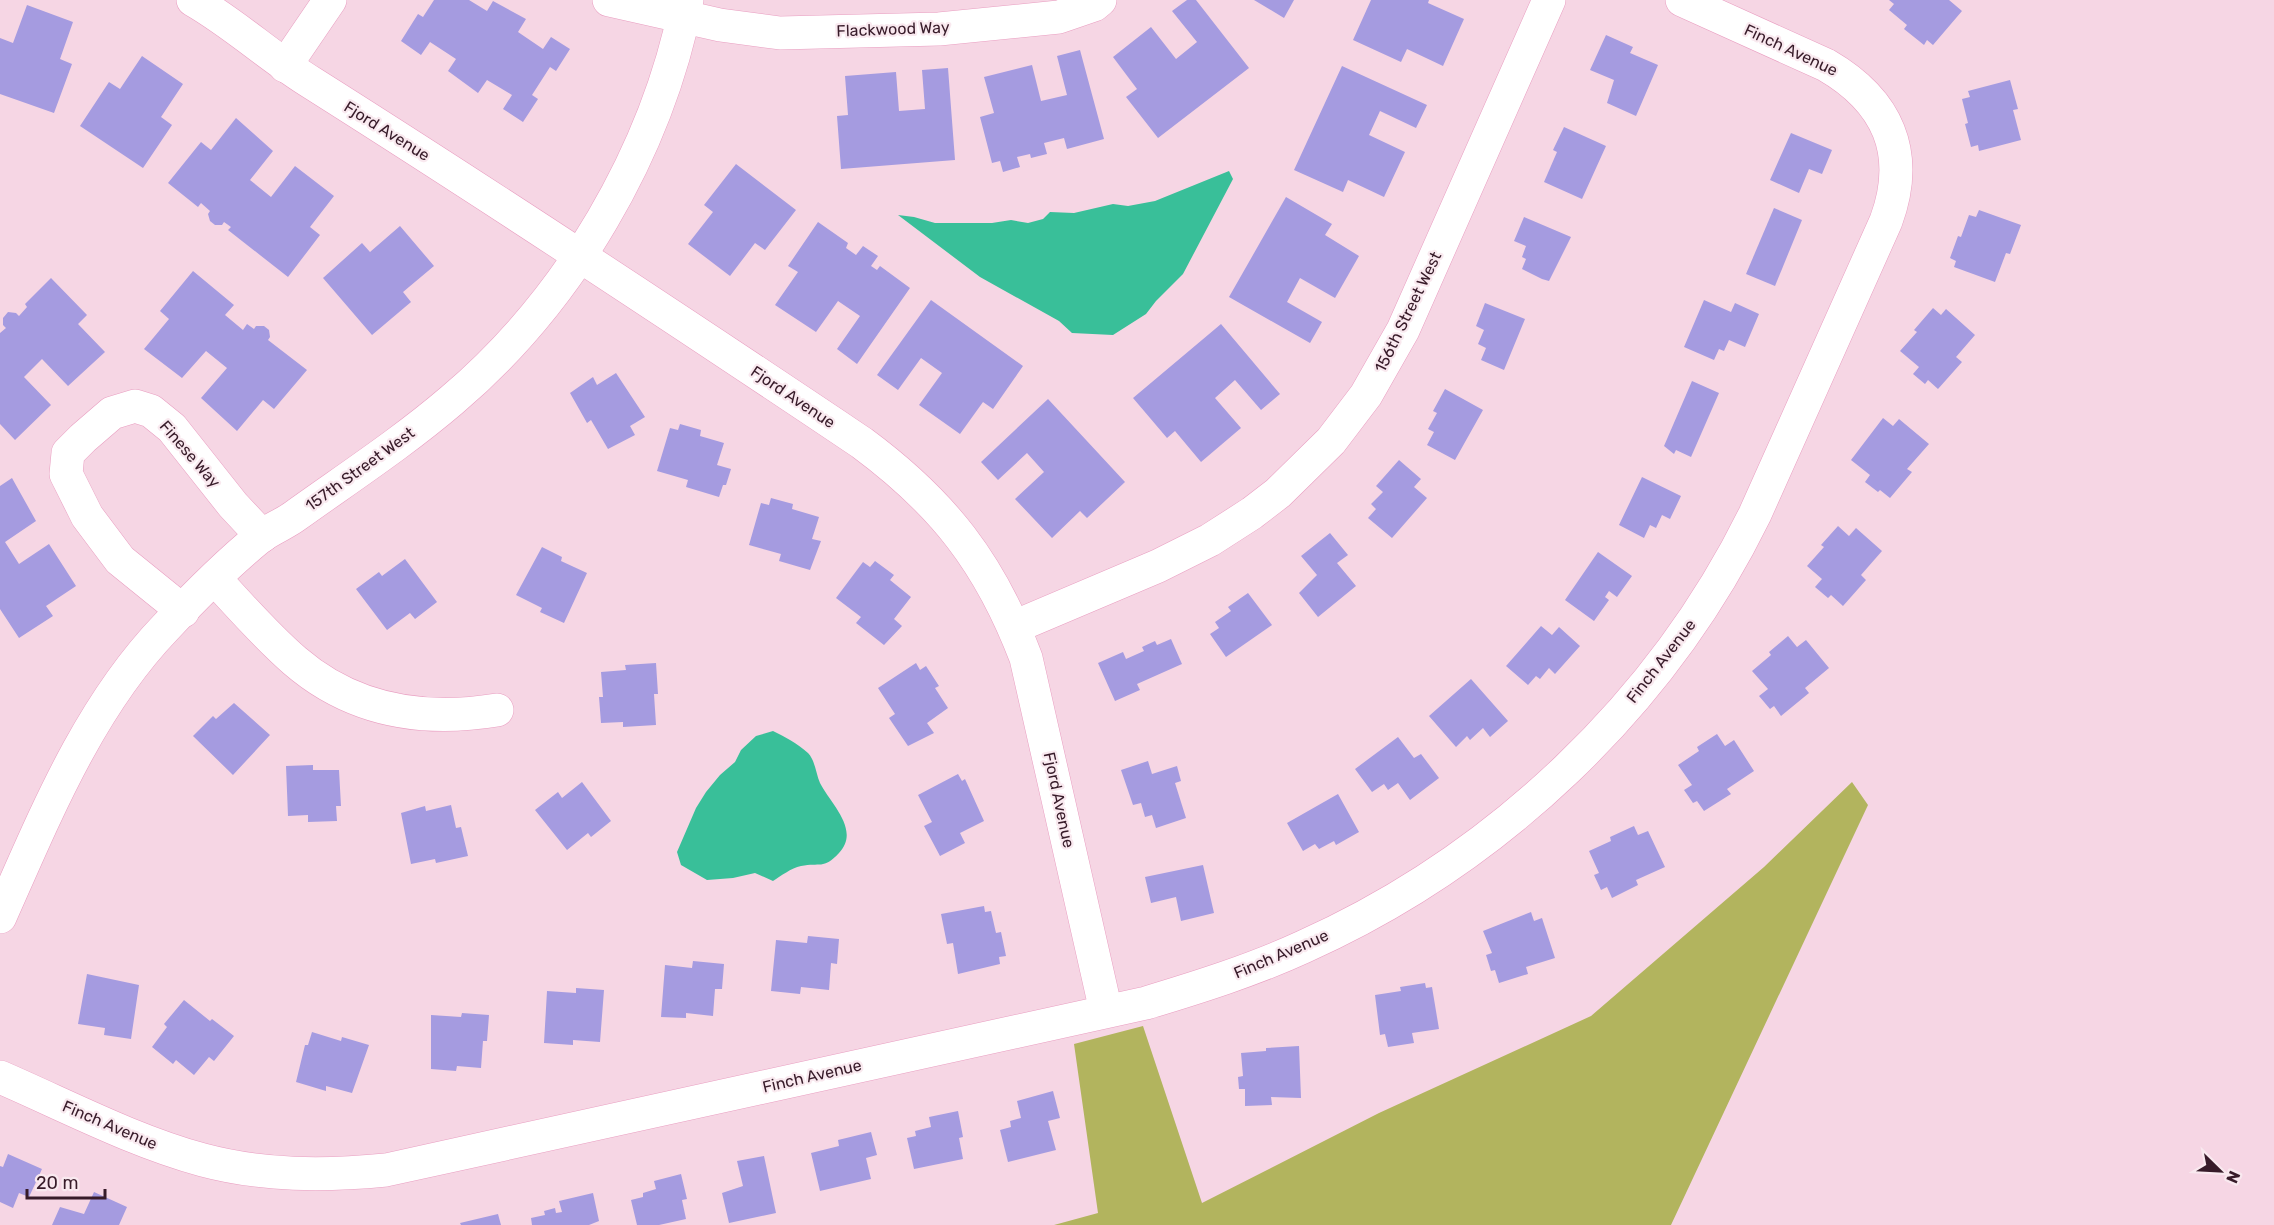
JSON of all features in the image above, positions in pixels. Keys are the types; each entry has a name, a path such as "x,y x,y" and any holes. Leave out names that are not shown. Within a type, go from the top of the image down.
{"street":[{"name":"Fjord Avenue","path":"193,0 285,66 465,180 862,443 897,469 923,493 960,535 993,585 1014,627 1026,658 1106,1011"},
{"path":"285,66 330,0"},
{"name":"Flackwood Way","path":"609,0 685,8 720,25 780,33 939,29 1059,17 1094,5 1100,0"},
{"name":"156th Street West","path":"1014,627 1158,566 1210,540 1278,493 1331,441 1366,395 1388,360 1549,0"},
{"name":"Finch Avenue","path":"0,1077 137,1138 205,1161 278,1173 320,1175 386,1170 1106,1011 1177,993 1257,966 1304,946 1379,908 1464,854 1543,791 1603,732 1659,668 1689,628 1734,556 1894,199 1895,153 1878,110 1865,92 1846,76 1826,65 1682,0"},
{"name":"157th Street West","path":"0,917 53,798 85,738 120,684 165,628 262,536 291,519 452,401 498,358 542,308 580,256 617,195 658,102 685,8"},
{"name":"Finese Way","path":"183,611 120,560 87,516 66,474 68,453 83,438 112,413 135,406 151,411 172,428 233,505 262,536"},
{"path":"215,579 296,662 320,680 348,694 376,706 436,716 468,715 497,710"}],"shaded area":[{"path":"1229,171 1233,179 1183,274 1146,314 1113,335 1072,333 1059,321 980,277 898,215 935,223 992,223 1011,220 1028,223 1043,219 1050,212 1074,213 1113,204 1128,206 1155,201"},
{"path":"773,731 804,749 810,756 820,783 842,817 847,835 845,844 829,862 797,867 773,881 755,873 707,880 681,865 677,852 696,808 720,775 735,762 741,750 756,736"},
{"path":"1852,782 1868,805 1671,1225 1054,1225 1098,1213 1074,1044 1143,1026 1202,1203 1379,1113 1591,1016 1764,867"}],"building":[{"path":"434,0 469,0 487,11 493,1 526,19 518,32 543,49 551,37 570,49 556,71 550,67 532,95 538,99 523,122 503,109 512,95 487,80 478,93 448,71 456,59 430,42 421,55 401,41 418,14 423,17"},
{"path":"1187,0 1196,0 1249,68 1158,138 1126,97 1137,89 1113,57 1151,27 1176,59 1197,42 1172,11"},
{"path":"1254,0 1294,0 1284,18"},
{"path":"1371,0 1429,0 1428,3 1464,19 1443,66 1407,49 1401,62 1353,40"},
{"path":"1889,0 1949,0 1962,11 1933,45 1927,40 1924,45 1904,29 1907,25 1889,10 1894,4"},
{"path":"27,5 73,22 60,59 72,64 54,113 0,94 0,38 13,43"},
{"path":"1606,35 1633,47 1630,53 1658,65 1636,116 1607,103 1614,80 1590,70"},
{"path":"1080,50 1104,139 1067,149 1064,138 1044,143 1047,154 1031,158 1030,154 1017,157 1020,167 1003,172 1000,161 992,163 980,117 994,113 984,77 1032,65 1041,101 1067,95 1057,56"},
{"path":"142,56 183,84 161,117 172,125 143,168 80,126 109,82 120,89"},
{"path":"1342,66 1427,105 1416,128 1380,111 1369,135 1405,152 1384,197 1348,180 1343,192 1294,170"},
{"path":"948,68 955,160 841,169 837,116 848,115 845,76 896,72 899,111 925,109 922,70"},
{"path":"2010,80 2018,109 2013,110 2021,140 1979,151 1978,145 1971,147 1962,99 1970,97 1968,91"},
{"path":"236,118 273,151 250,180 271,197 295,166 334,196 310,227 320,235 288,277 228,230 231,227 224,222 222,225 215,225 210,221 208,214 210,211 201,203 198,207 168,183 201,142 211,150"},
{"path":"1564,127 1606,146 1582,199 1544,182 1557,152 1553,150"},
{"path":"1791,133 1832,150 1822,174 1809,169 1799,193 1770,180"},
{"path":"736,164 796,210 765,250 755,243 730,276 688,244 713,212 704,205"},
{"path":"1286,197 1332,224 1325,235 1359,256 1335,298 1300,278 1287,302 1322,322 1310,343 1229,297"},
{"path":"1774,208 1802,220 1775,286 1746,274"},
{"path":"1979,210 2021,225 2010,254 2006,253 1995,282 1954,267 1956,261 1950,258 1969,215 1976,217"},
{"path":"1524,217 1571,237 1549,281 1522,269 1526,259 1522,257 1526,246 1514,241"},
{"path":"818,222 848,243 846,248 856,255 863,246 878,256 871,266 877,270 880,266 910,288 857,364 837,349 860,316 838,301 816,332 775,305 798,272 788,266"},
{"path":"400,226 434,266 403,292 411,302 372,335 323,278 362,243 370,252"},
{"path":"193,271 234,305 225,315 243,330 247,324 254,329 256,326 264,326 269,330 268,340 307,370 274,409 263,400 237,431 201,398 227,368 206,351 182,378 144,349 169,319 160,311"},
{"path":"51,278 87,315 78,324 105,352 68,386 42,359 24,377 51,405 15,440 0,424 0,333 6,328 3,325 3,318 8,312 19,316 27,307 25,304"},
{"path":"931,300 1023,366 993,409 983,402 960,434 919,405 942,373 921,358 898,390 877,375"},
{"path":"1704,300 1731,312 1735,303 1759,314 1745,347 1729,340 1724,351 1719,349 1714,360 1684,347"},
{"path":"1485,303 1525,319 1504,370 1481,360 1486,348 1478,344 1484,330 1476,326"},
{"path":"1933,308 1941,315 1946,309 1975,335 1956,357 1962,362 1938,389 1928,380 1925,384 1913,374 1919,367 1900,351 1917,332 1914,330"},
{"path":"1221,324 1280,394 1261,410 1235,380 1215,398 1241,428 1201,462 1175,431 1167,438 1133,398"},
{"path":"616,373 645,417 630,426 635,435 608,449 591,420 587,423 570,393 593,377 597,385"},
{"path":"1692,381 1719,393 1691,457 1676,450 1674,454 1664,446"},
{"path":"1445,389 1483,410 1455,460 1427,445 1434,432 1428,429 1437,413 1433,411"},
{"path":"1048,399 1125,482 1087,518 1080,511 1052,538 1015,499 1044,472 1027,453 998,480 981,462"},
{"path":"1883,418 1893,426 1899,419 1929,444 1907,469 1912,472 1890,498 1865,482 1870,475 1851,460"},
{"path":"680,424 701,430 700,436 724,443 717,465 731,469 719,497 686,487 688,480 657,471 670,428 678,430"},
{"path":"1399,460 1421,479 1414,487 1427,498 1392,538 1368,518 1376,509 1371,504 1383,492 1376,486"},
{"path":"1642,477 1681,496 1670,519 1662,515 1656,528 1650,525 1644,538 1619,525"},
{"path":"12,478 36,521 5,542 19,564 49,544 76,586 46,606 53,616 19,638 0,609 0,486"},
{"path":"771,498 793,504 792,509 819,517 812,539 821,541 810,570 779,561 781,554 749,545 761,503 769,505"},
{"path":"1838,526 1849,536 1856,528 1882,551 1861,575 1866,580 1843,606 1831,595 1828,598 1815,587 1822,579 1807,566"},
{"path":"1330,533 1348,555 1337,563 1356,586 1318,617 1299,593 1317,575 1301,556"},
{"path":"542,547 562,557 561,561 587,573 564,623 540,612 542,608 516,595"},
{"path":"1598,552 1632,576 1617,597 1609,591 1605,597 1609,600 1594,621 1565,600"},
{"path":"405,559 437,602 415,619 410,613 387,630 356,589 379,572 382,576"},
{"path":"875,561 894,575 890,580 911,597 894,619 902,626 884,645 856,623 861,617 836,598 863,562 870,567"},
{"path":"1248,593 1272,625 1226,657 1210,634 1219,628 1215,622 1231,611 1228,607"},
{"path":"1541,626 1552,635 1559,627 1580,646 1555,674 1549,668 1540,679 1536,676 1528,685 1506,666"},
{"path":"1788,636 1797,647 1806,640 1829,668 1805,688 1809,693 1781,716 1774,706 1770,709 1759,696 1768,689 1752,671"},
{"path":"1171,639 1182,664 1137,684 1140,690 1115,701 1098,663 1123,652 1126,659 1144,651 1142,647 1155,641 1157,645"},
{"path":"656,663 658,694 654,694 656,725 623,727 623,722 601,723 599,697 603,697 601,672 626,670 625,665"},
{"path":"916,663 920,670 926,666 939,686 935,688 948,708 927,723 934,733 908,746 889,718 895,714 878,688"},
{"path":"1471,679 1508,721 1490,737 1483,728 1470,740 1467,736 1456,747 1429,716"},
{"path":"234,703 270,735 233,775 193,736 213,716 216,719"},
{"path":"1717,734 1725,746 1734,740 1754,771 1727,789 1731,794 1704,811 1697,801 1693,803 1684,790 1692,785 1678,765 1699,751 1697,747"},
{"path":"1398,737 1414,758 1421,754 1439,778 1410,800 1398,783 1388,790 1384,784 1372,792 1355,769"},
{"path":"1148,761 1152,774 1177,766 1181,781 1175,783 1186,818 1156,828 1152,815 1145,817 1141,803 1133,805 1121,770"},
{"path":"313,765 313,770 339,770 341,806 336,806 337,821 308,822 308,815 288,816 286,766"},
{"path":"958,774 962,781 965,779 984,821 960,833 965,843 940,856 924,826 932,822 918,795"},
{"path":"582,782 611,821 591,837 588,833 567,850 535,810 558,792 562,798"},
{"path":"1338,794 1359,832 1336,845 1334,841 1319,849 1315,844 1303,851 1287,823"},
{"path":"451,805 456,828 461,827 468,856 436,863 435,859 411,864 401,813 425,806 426,811"},
{"path":"1634,826 1638,835 1648,831 1665,867 1636,880 1638,885 1612,898 1607,887 1601,890 1594,875 1599,873 1589,851 1611,841 1610,837"},
{"path":"1203,865 1214,913 1181,921 1176,897 1151,903 1145,877"},
{"path":"984,906 985,912 991,911 996,933 1001,932 1006,956 999,957 1000,964 958,974 953,943 947,944 941,914"},
{"path":"1531,912 1534,921 1542,918 1555,958 1526,967 1528,974 1499,983 1495,970 1491,971 1486,955 1492,953 1483,931"},
{"path":"808,936 839,939 837,964 831,963 829,990 801,987 800,994 771,991 776,940 807,943"},
{"path":"693,961 724,964 722,989 715,989 713,1016 686,1013 686,1018 661,1017 665,965 692,968"},
{"path":"87,974 139,985 131,1039 104,1035 105,1028 78,1024"},
{"path":"1425,983 1426,988 1432,987 1439,1029 1412,1033 1414,1043 1388,1047 1385,1034 1380,1035 1375,995 1401,991 1400,987"},
{"path":"576,988 604,990 600,1042 573,1040 573,1045 544,1043 547,991 576,993"},
{"path":"184,1000 210,1021 212,1019 234,1036 214,1061 209,1057 194,1075 176,1060 173,1064 152,1047 167,1027 164,1024"},
{"path":"462,1013 489,1015 487,1041 483,1041 481,1068 457,1066 456,1071 431,1069 431,1015 461,1017"},
{"path":"312,1032 341,1041 342,1037 369,1045 352,1093 326,1086 326,1091 296,1082 305,1045 308,1045"},
{"path":"1299,1046 1301,1098 1271,1097 1272,1105 1245,1106 1245,1089 1239,1089 1238,1077 1243,1076 1241,1053 1266,1051 1266,1048"},
{"path":"1053,1091 1060,1118 1048,1121 1056,1150 1008,1162 1000,1130 1011,1127 1010,1121 1021,1118 1017,1101"},
{"path":"958,1111 963,1137 959,1138 963,1159 914,1169 907,1138 916,1136 915,1131 931,1127 929,1117"},
{"path":"871,1132 877,1155 866,1158 871,1179 820,1191 811,1153 839,1146 838,1140"},
{"path":"8,1154 42,1169 29,1197 19,1193 13,1208 0,1202 0,1166 3,1167"},
{"path":"764,1156 776,1213 729,1223 722,1193 743,1186 737,1161"},
{"path":"681,1174 687,1199 682,1200 686,1219 659,1225 637,1225 631,1200 643,1197 643,1193 656,1189 654,1181"},
{"path":"94,1192 127,1207 119,1225 52,1225 60,1207 84,1214"},
{"path":"593,1193 599,1221 589,1225 532,1225 531,1218 545,1215 544,1211 555,1208 556,1213 562,1212 559,1201"},
{"path":"498,1214 501,1225 461,1225 460,1223"}]}
